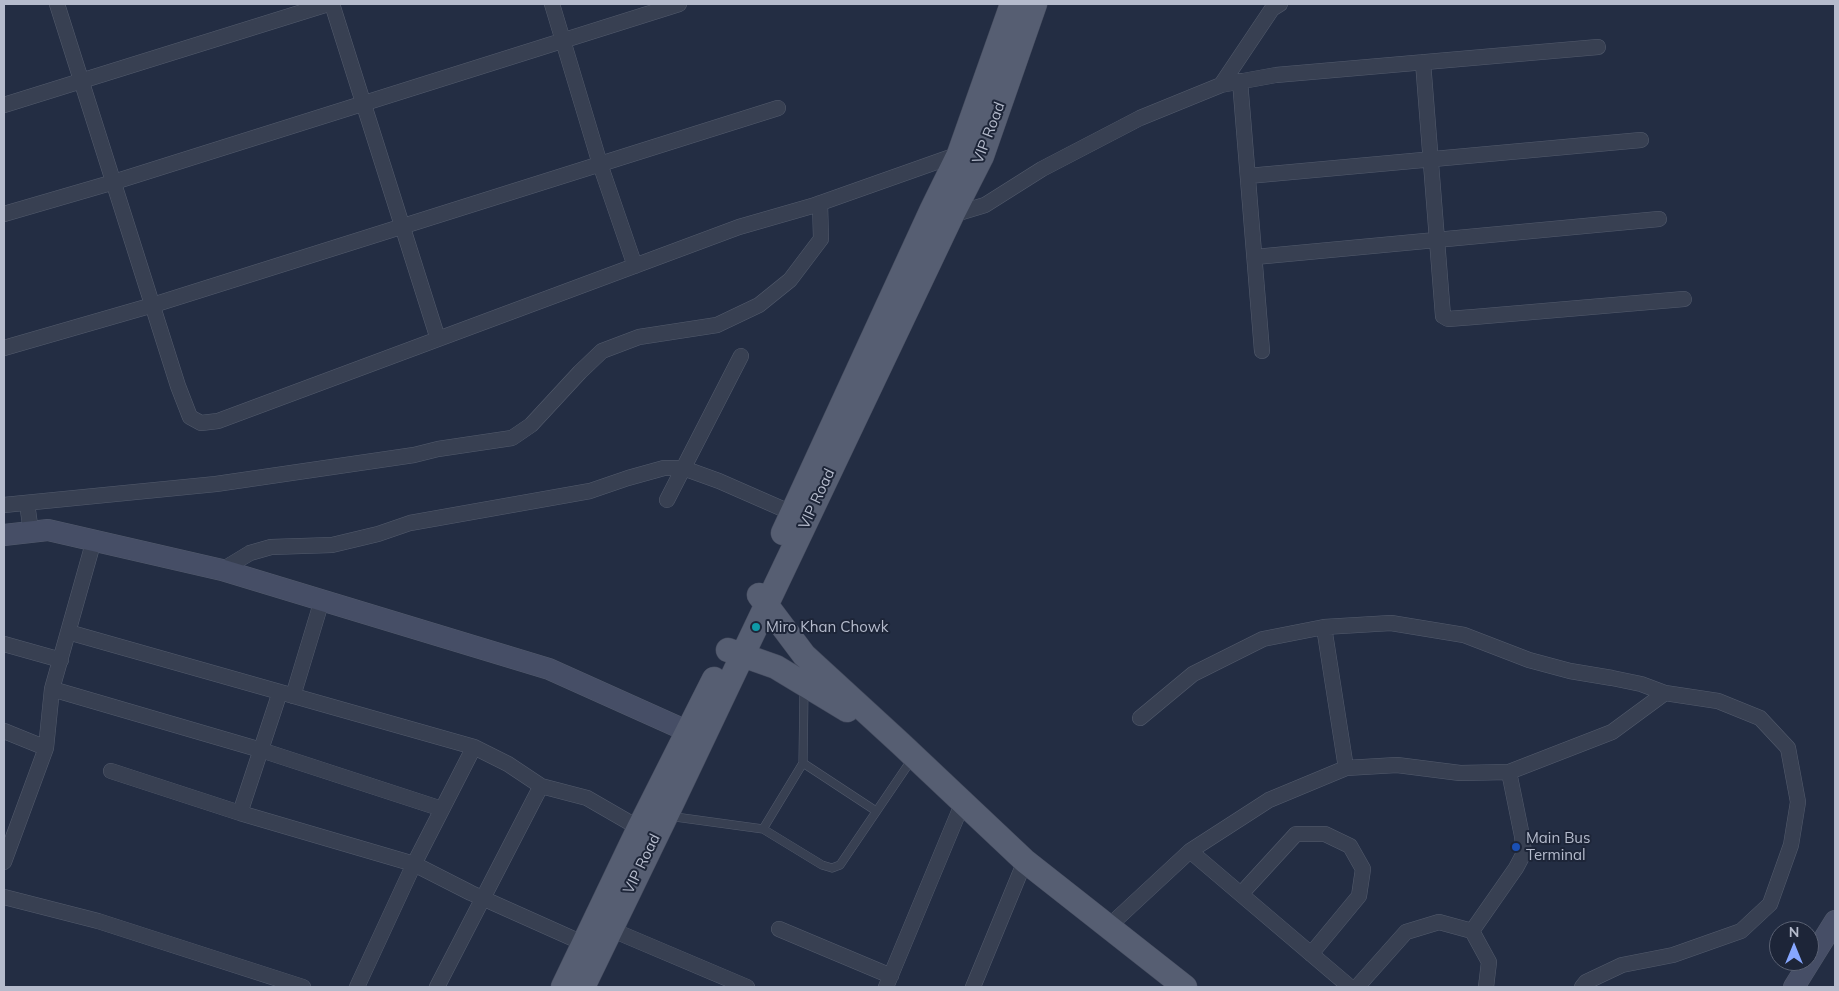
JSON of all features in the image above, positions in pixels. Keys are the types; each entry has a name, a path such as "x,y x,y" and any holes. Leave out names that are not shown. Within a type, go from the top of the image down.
{"main road":[{"name":"VIP Road","path":"563,987 639,828 695,735 762,598 942,212 959,154 1012,4"},
{"name":"VIP Road","path":"762,598 792,513 942,212 982,156 1035,4"},
{"path":"4,536 48,530 222,570 549,668 695,735"},
{"path":"762,598 804,655 1025,861 1185,987"},
{"path":"735,652 776,667 804,682 908,750"},
{"name":"VIP Road","path":"583,987 666,816 695,735"},
{"path":"1794,987 1835,921"}],"street":[{"path":"57,4 178,386 190,417 201,423 218,421 739,227 820,203 959,154"},
{"path":"4,105 328,4"},
{"path":"332,4 438,339"},
{"path":"552,4 600,164 635,266"},
{"path":"4,214 114,182 679,4"},
{"path":"1221,84 1272,9 1280,4"},
{"path":"942,212 985,205 1042,169 1140,118 1221,84 1276,74 1598,47"},
{"path":"1423,62 1441,312 1443,316 1448,319 1684,299"},
{"path":"1240,81 1262,351"},
{"path":"4,348 153,305 778,108"},
{"path":"1248,176 1641,140"},
{"path":"4,505 216,484 414,455 438,449 512,438 531,426 580,372 602,351 639,337 716,325 759,306 790,280 821,239 820,203"},
{"path":"1254,257 1658,220"},
{"path":"666,500 741,356"},
{"path":"222,570 250,553 271,547 332,545 378,534 410,522 590,491 664,468 683,468 719,481 792,513"},
{"path":"27,503 31,532"},
{"path":"4,862 46,748 52,689 94,540"},
{"path":"240,813 261,750 286,694 322,600"},
{"path":"1140,718 1193,674 1264,639 1324,627 1391,623 1464,635 1538,662 1570,671 1641,684 1665,693 1718,701 1760,718 1788,748 1798,802 1791,845 1770,904 1741,931 1673,955 1622,965 1586,982 1582,987"},
{"path":"1324,627 1346,768"},
{"path":"68,632 474,747 508,764 541,786 587,798 639,828"},
{"path":"4,644 61,660"},
{"path":"52,689 261,750 442,809"},
{"path":"1108,927 1190,851 1269,800 1346,768 1398,765 1460,773 1508,772 1612,732 1665,693"},
{"path":"4,731 46,748"},
{"path":"357,987 414,864 474,747"},
{"path":"111,771 240,813 414,864 483,898 585,944"},
{"path":"1472,931 1516,868 1524,853 1508,772"},
{"path":"437,987 541,786"},
{"path":"779,929 888,982 963,802"},
{"path":"1241,894 1296,834 1325,834 1350,846 1363,869 1359,896 1311,954"},
{"path":"1190,851 1350,987"},
{"path":"973,987 1025,861"},
{"path":"4,898 98,921 303,987"},
{"path":"1357,987 1406,932 1439,922 1472,931 1488,962 1486,987"},
{"path":"610,929 747,987"}],"lane":[{"path":"763,829 803,763 804,682"},
{"path":"666,816 763,829 822,865 832,868 840,865 876,811 908,750"},
{"path":"803,763 876,811"}],"place":[{"name":"Miro Khan Chowk","path":"756,627"},
{"name":"Main Bus Terminal","path":"1516,847"}]}
